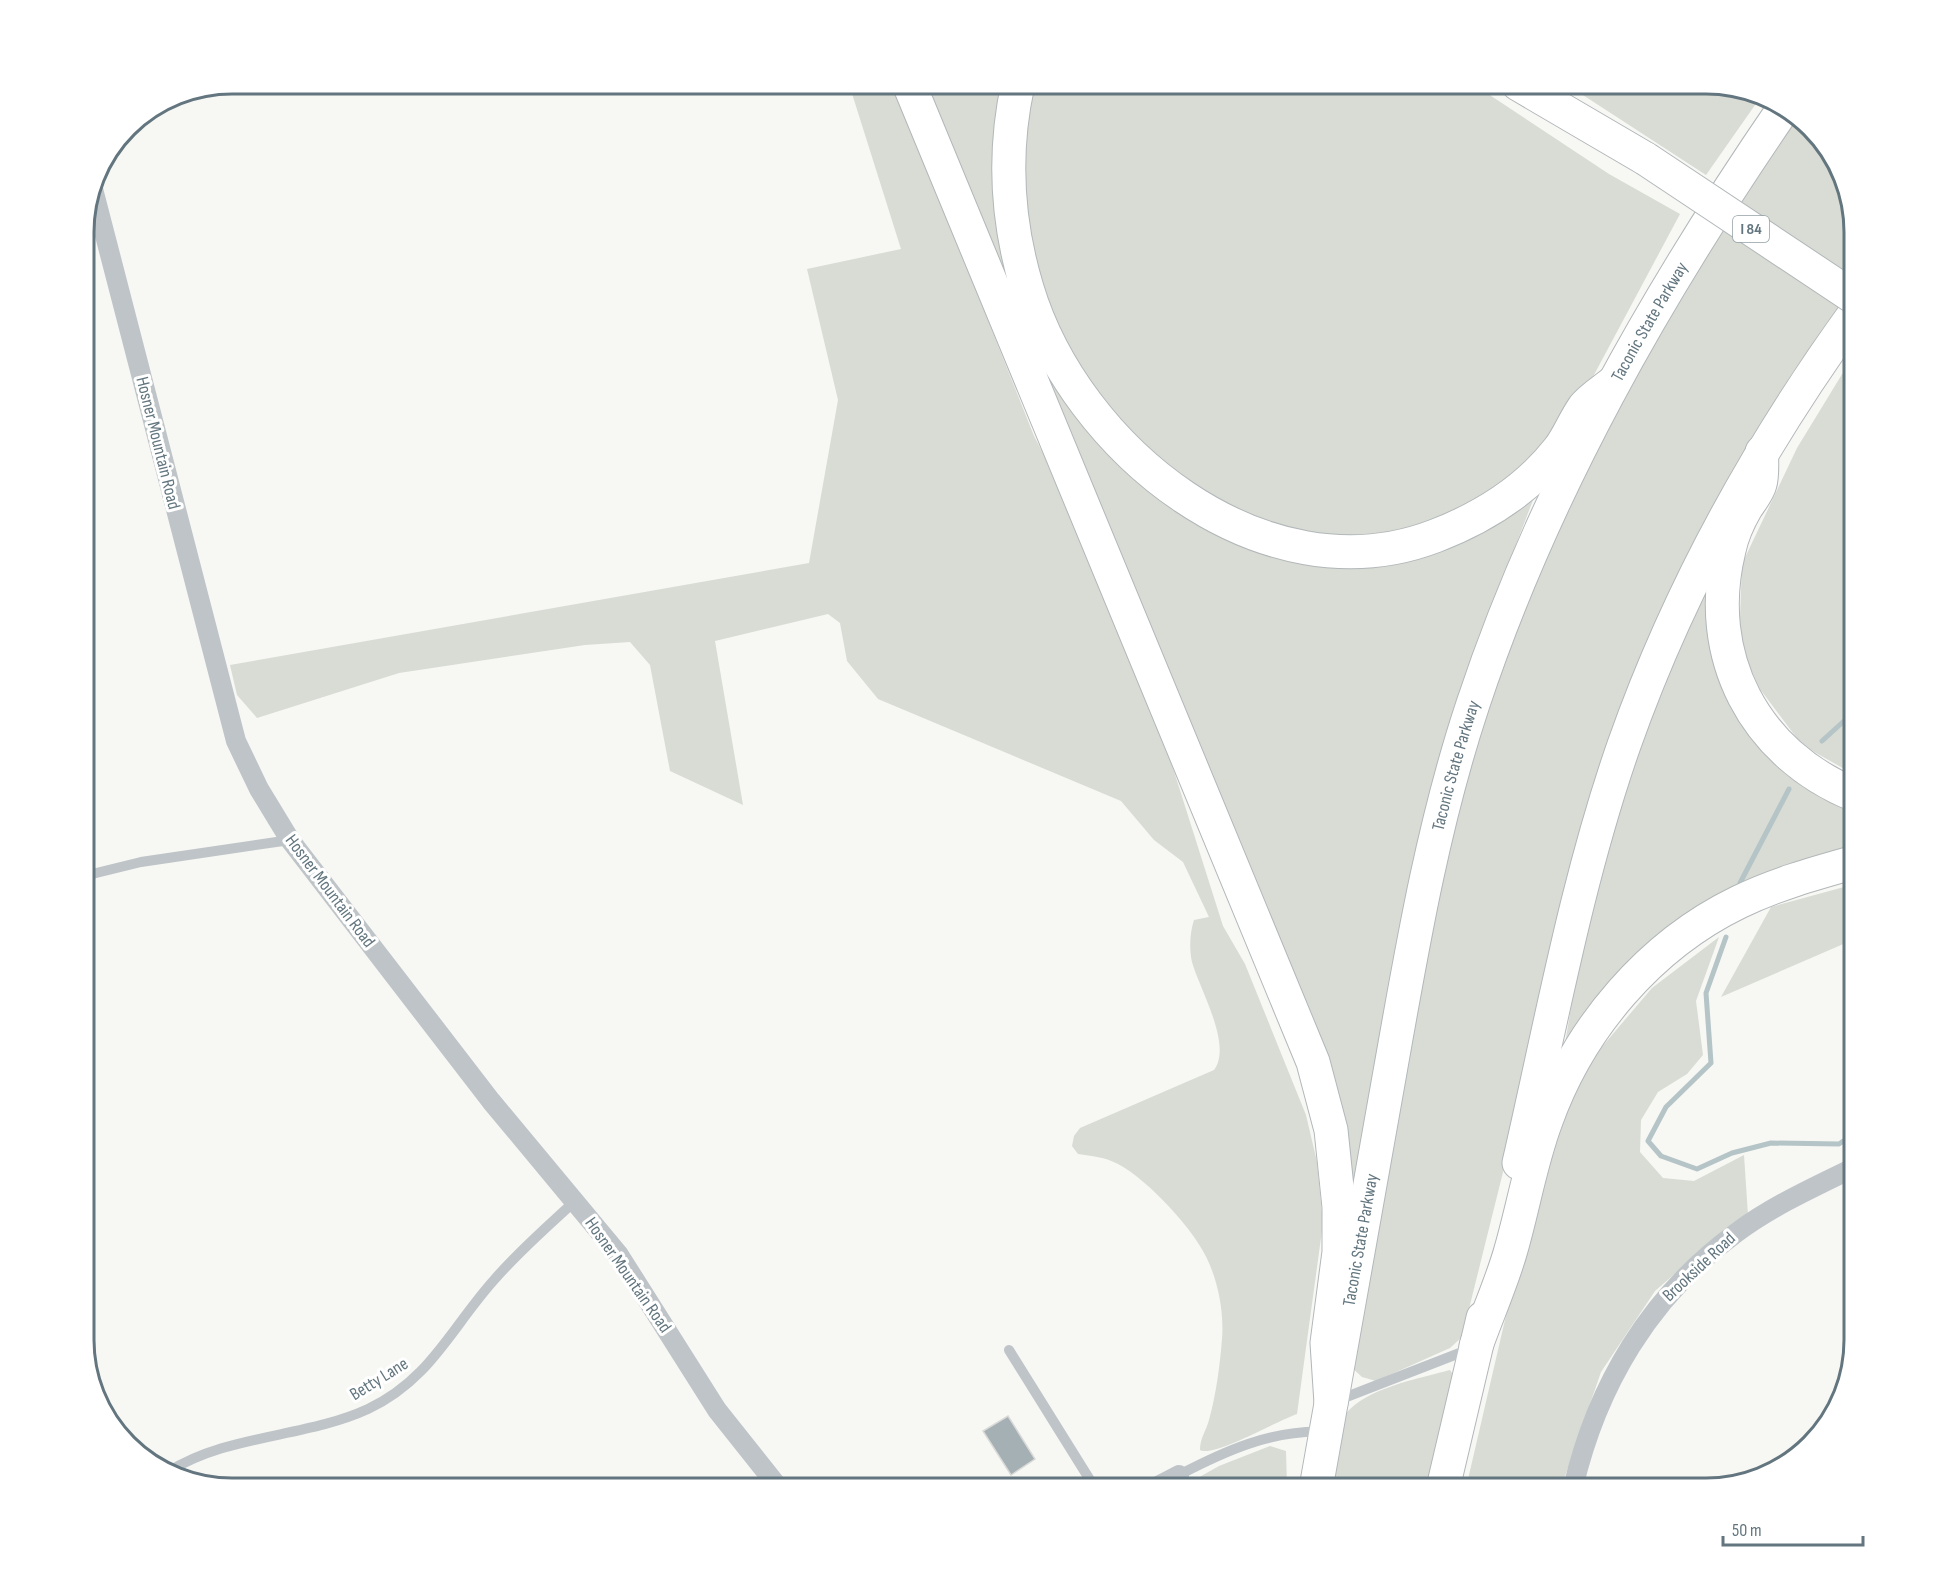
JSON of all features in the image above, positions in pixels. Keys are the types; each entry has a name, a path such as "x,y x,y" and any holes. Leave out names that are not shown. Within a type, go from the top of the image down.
{"highway":[{"path":"1016,94 1009,142 1011,210 1027,290 1042,328 1061,365 1084,401 1111,434 1164,482 1221,519 1286,544 1318,550 1379,551 1434,537 1494,508 1534,477 1567,438 1585,406 1614,382"},
{"path":"1535,94 1647,159"},
{"name":"I 84","path":"1547,94 1844,291"},
{"path":"913,95 1290,1004 1320,1084 1334,1147 1339,1206 1339,1252 1327,1343 1329,1418"},
{"name":"Taconic State Parkway","path":"1318,1478 1421,903 1452,770 1490,655 1520,578 1614,382 1709,219 1779,116"},
{"path":"1445,1478 1586,876 1623,746 1673,620 1702,559 1762,452 1844,329"},
{"path":"1762,452 1760,484 1740,521 1725,565 1721,607 1726,650 1743,696 1760,724 1780,747 1804,768 1830,785 1844,791"},
{"path":"1476,1346 1510,1254 1537,1147 1553,1101 1572,1062 1605,1012 1648,966 1680,939 1716,914 1779,885 1844,865"}],"street":[{"name":"Hosner Mountain Road","path":"97,206 236,741 259,789 290,840 490,1101 619,1255 717,1410 771,1478"},
{"name":"Brookside Road","path":"1576,1478 1598,1408 1622,1357 1655,1309 1694,1267 1736,1232 1789,1199 1844,1172"},
{"path":"1173,1478 1179,1475"}],"lane":[{"path":"95,873 141,862 290,840"},
{"name":"Betty Lane","path":"178,1466 218,1450 337,1421 386,1398 419,1375 442,1350 493,1281 575,1201"},
{"path":"1179,1475 1268,1437 1297,1432 1476,1346"},
{"path":"1010,1350 1089,1478"}],"shaded area":[{"path":"1007,94 1022,301 1177,502 1366,562 1538,487 1474,654 1346,1253 1334,1115 921,95"},
{"path":"1026,94 1488,94 1609,174 1680,214 1572,416 1483,505 1366,543 1250,523 1127,438 1045,314 1015,186"},
{"path":"1582,94 1706,94 1733,97 1756,104 1706,175"},
{"path":"852,95 898,95 1034,436 1063,492 1165,743 1223,926 1245,964 1306,1115 1317,1162 1323,1223 1297,1414 1218,1449 1200,1450 1214,1400 1222,1339 1220,1300 1216,1281 1203,1250 1183,1222 1143,1181 1118,1164 1103,1158 1078,1154 1072,1146 1074,1136 1080,1128 1214,1070 1219,1059 1220,1046 1213,1016 1190,952 1194,920 1209,917 1183,862 1154,840 1121,801 878,699 847,661 840,623 828,614 715,641 743,805 670,771 650,665 630,642 585,645 399,673 257,718 237,695 230,665 809,563 838,400 807,269 901,249"},
{"path":"1791,124 1816,149 1834,180 1840,197 1844,224 1844,303 1754,437 1692,545 1653,628 1606,758 1462,1337 1450,1348 1376,1381 1362,1377 1350,1366 1435,893 1476,730 1520,611 1610,413"},
{"path":"1844,371 1844,769 1802,745 1760,689 1739,643 1742,564 1797,448"},
{"path":"1714,555 1722,681 1844,797 1844,857 1782,875 1563,1056 1583,934 1637,738"},
{"path":"1844,887 1844,944 1721,997 1771,907"},
{"path":"1719,937 1696,1001 1703,1055 1687,1074 1658,1092 1641,1120 1640,1152 1663,1178 1694,1181 1744,1155 1748,1215 1719,1235 1655,1291 1601,1372 1564,1478 1468,1478 1540,1169 1578,1075 1652,988"},
{"path":"1450,1370 1456,1379 1433,1478 1329,1478 1338,1431 1347,1412 1372,1394"},
{"path":"1270,1446 1286,1451 1287,1478 1198,1478 1219,1466"}],"building":[{"path":"1008,1416 1035,1459 1011,1475 983,1431"}],"waterway":[{"path":"1822,741 1844,721"},
{"path":"1740,883 1789,789"},
{"path":"1726,937 1706,993 1711,1063 1666,1107 1648,1141 1661,1156 1697,1169 1732,1153 1771,1143 1839,1144 1844,1141"}]}
